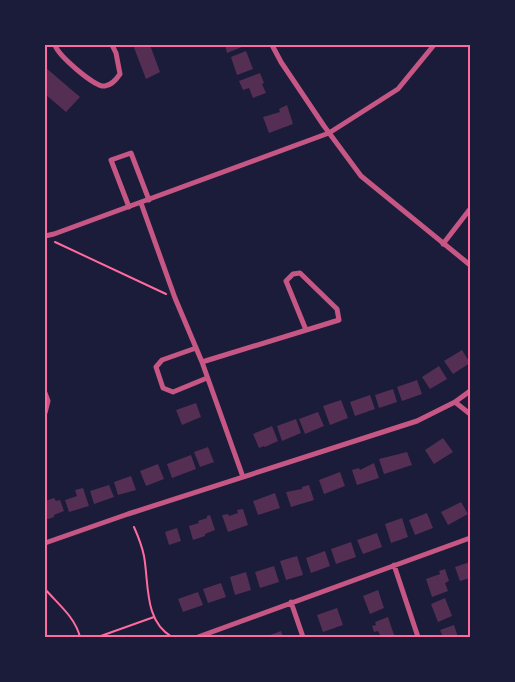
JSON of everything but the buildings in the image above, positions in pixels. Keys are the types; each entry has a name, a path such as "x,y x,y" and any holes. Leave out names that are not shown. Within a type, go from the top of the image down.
{"street":[{"path":"55,45 59,54 99,86 107,86 115,81 120,74 116,53 112,45"},
{"path":"272,45 281,62 329,133 361,176 470,265"},
{"path":"45,236 141,203 329,133 398,89 434,45"},
{"path":"129,207 111,160 131,153 149,200"},
{"path":"141,203 175,298 202,362 243,478"},
{"path":"443,244 470,209"},
{"path":"202,362 339,320 337,308 300,273 292,274 286,280 306,330"},
{"path":"196,348 162,360 156,367 163,388 173,392 207,378"},
{"path":"45,543 417,421 455,402 470,391"},
{"path":"45,393 48,401 45,413"},
{"path":"455,402 470,414"},
{"path":"198,637 470,538"},
{"path":"394,565 418,637"},
{"path":"290,602 303,637"}],"path":[{"path":"51,235 54,242 175,298"},
{"path":"134,527 144,553 147,591 154,617 164,633 172,637"},
{"path":"45,589 71,618 77,627 80,637"},
{"path":"98,637 154,617"}]}
